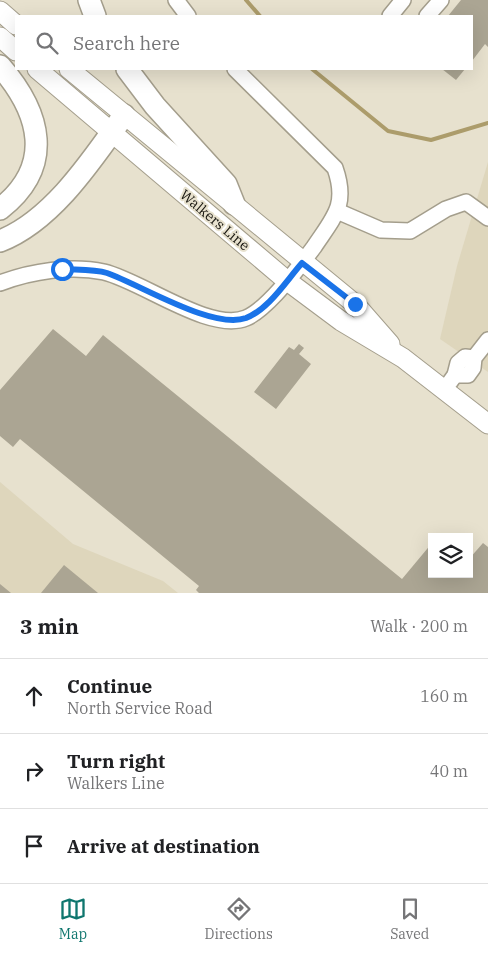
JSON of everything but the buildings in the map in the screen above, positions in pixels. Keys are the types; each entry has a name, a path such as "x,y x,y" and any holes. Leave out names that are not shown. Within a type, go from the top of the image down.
{"highway":[{"path":"90,0 95,15"},
{"path":"0,66 24,98 34,120 37,141 28,180 14,198 0,209"},
{"path":"128,70 156,106 226,184 234,204"},
{"path":"0,241 28,227 44,213 112,133 124,115"}],"main road":[{"path":"0,11 15,24"},
{"path":"0,37 15,50"},
{"name":"Walkers Line","path":"38,70 286,280 341,322 403,358 450,382 488,424"},
{"name":"Walkers Line","path":"69,70 234,204 302,263 355,304 403,358"}],"street":[{"path":"176,0 187,15"},
{"path":"391,15 402,0"},
{"path":"428,15 441,0"},
{"path":"0,283 18,277 62,269 105,272 163,299 224,321 247,318 269,302 302,263 337,211 341,201 341,185 335,168 236,70"},
{"path":"337,211 380,230 410,231 446,209 466,202 488,218"},
{"path":"450,382 458,363 465,357 474,358 488,340"}],"shaded area":[{"path":"488,162 488,372 440,339 457,266"},
{"path":"0,482 73,544 163,581 178,593 0,593"}],"waterway":[{"path":"246,0 259,15"},
{"path":"313,70 388,131 431,140 488,123"}],"route":[{"path":"62,269 105,272 163,299 224,321 234,321 247,318 269,302 302,263 355,304"}]}
